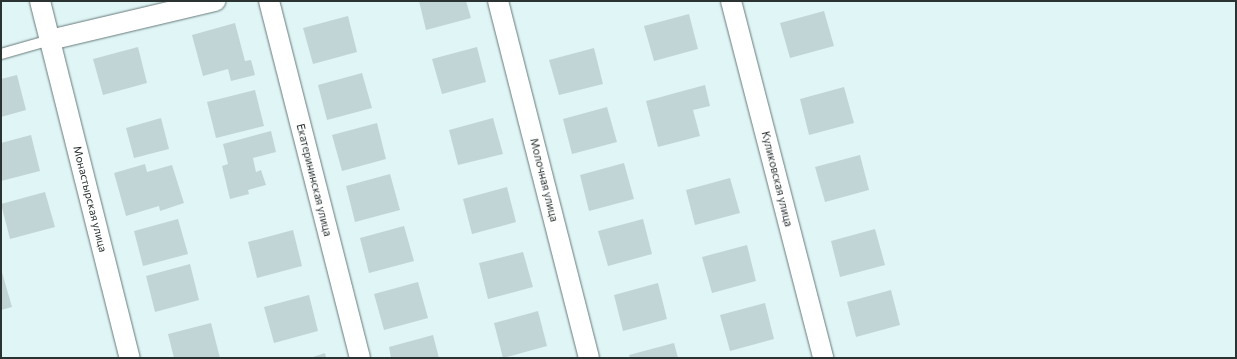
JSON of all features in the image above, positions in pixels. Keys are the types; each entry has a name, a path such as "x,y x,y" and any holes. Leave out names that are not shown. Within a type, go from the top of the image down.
{"street":[{"name":"Монастырская улица","path":"40,1 130,358"},
{"path":"50,40 214,1"},
{"name":"Екатерининская улица","path":"269,1 360,358"},
{"name":"Молочная улица","path":"498,1 589,358"},
{"name":"Куликовская улица","path":"731,1 823,358"}],"lane":[{"path":"1,54 50,40"}],"building":[{"path":"419,1 466,1 471,18 426,30"},
{"path":"824,11 834,46 790,58 780,23"},
{"path":"689,14 698,49 654,61 644,26"},
{"path":"348,16 357,52 313,64 303,28"},
{"path":"235,23 245,61 251,60 255,75 231,81 228,69 203,76 192,35"},
{"path":"138,47 147,83 103,95 93,59"},
{"path":"477,47 486,82 442,94 432,59"},
{"path":"594,48 603,84 559,95 549,60"},
{"path":"362,73 372,108 327,120 318,85"},
{"path":"17,75 26,110 1,117 1,79"},
{"path":"705,85 710,106 693,110 700,136 658,147 646,101"},
{"path":"844,87 854,123 809,135 800,99"},
{"path":"255,90 264,126 216,138 207,102"},
{"path":"607,107 617,142 572,154 563,119"},
{"path":"161,118 169,149 134,158 126,128"},
{"path":"493,118 503,154 458,165 449,130"},
{"path":"377,123 386,159 342,171 332,135"},
{"path":"271,131 276,152 253,158 256,172 261,170 266,185 248,190 249,194 230,199 222,166 228,164 223,144"},
{"path":"31,135 40,171 1,181 1,143"},
{"path":"860,155 869,190 825,202 815,167"},
{"path":"624,163 634,199 589,211 580,175"},
{"path":"145,164 147,172 172,165 184,203 160,211 159,206 126,216 114,173"},
{"path":"390,174 400,210 355,222 346,186"},
{"path":"730,178 740,213 695,225 686,190"},
{"path":"507,187 516,222 472,234 463,199"},
{"path":"45,192 55,227 10,239 1,204"},
{"path":"178,219 188,254 143,266 134,231"},
{"path":"643,219 652,254 608,266 598,231"},
{"path":"404,226 414,261 369,273 360,238"},
{"path":"875,229 885,265 840,277 831,241"},
{"path":"293,230 302,266 257,278 248,242"},
{"path":"747,245 756,281 712,293 702,257"},
{"path":"523,252 533,287 488,299 479,263"},
{"path":"190,264 199,300 155,312 146,276"},
{"path":"1,269 12,307 1,310"},
{"path":"418,282 428,318 384,330 374,294"},
{"path":"658,283 667,319 623,331 614,295"},
{"path":"891,290 900,325 856,337 847,302"},
{"path":"309,295 318,331 274,343 264,307"},
{"path":"765,303 774,339 730,351 720,315"},
{"path":"538,311 547,346 503,358 494,323"},
{"path":"211,323 220,358 174,358 168,334"},
{"path":"433,335 439,358 391,358 389,347"},
{"path":"674,343 678,358 630,358 629,355"},
{"path":"325,353 326,358 310,358"}]}
